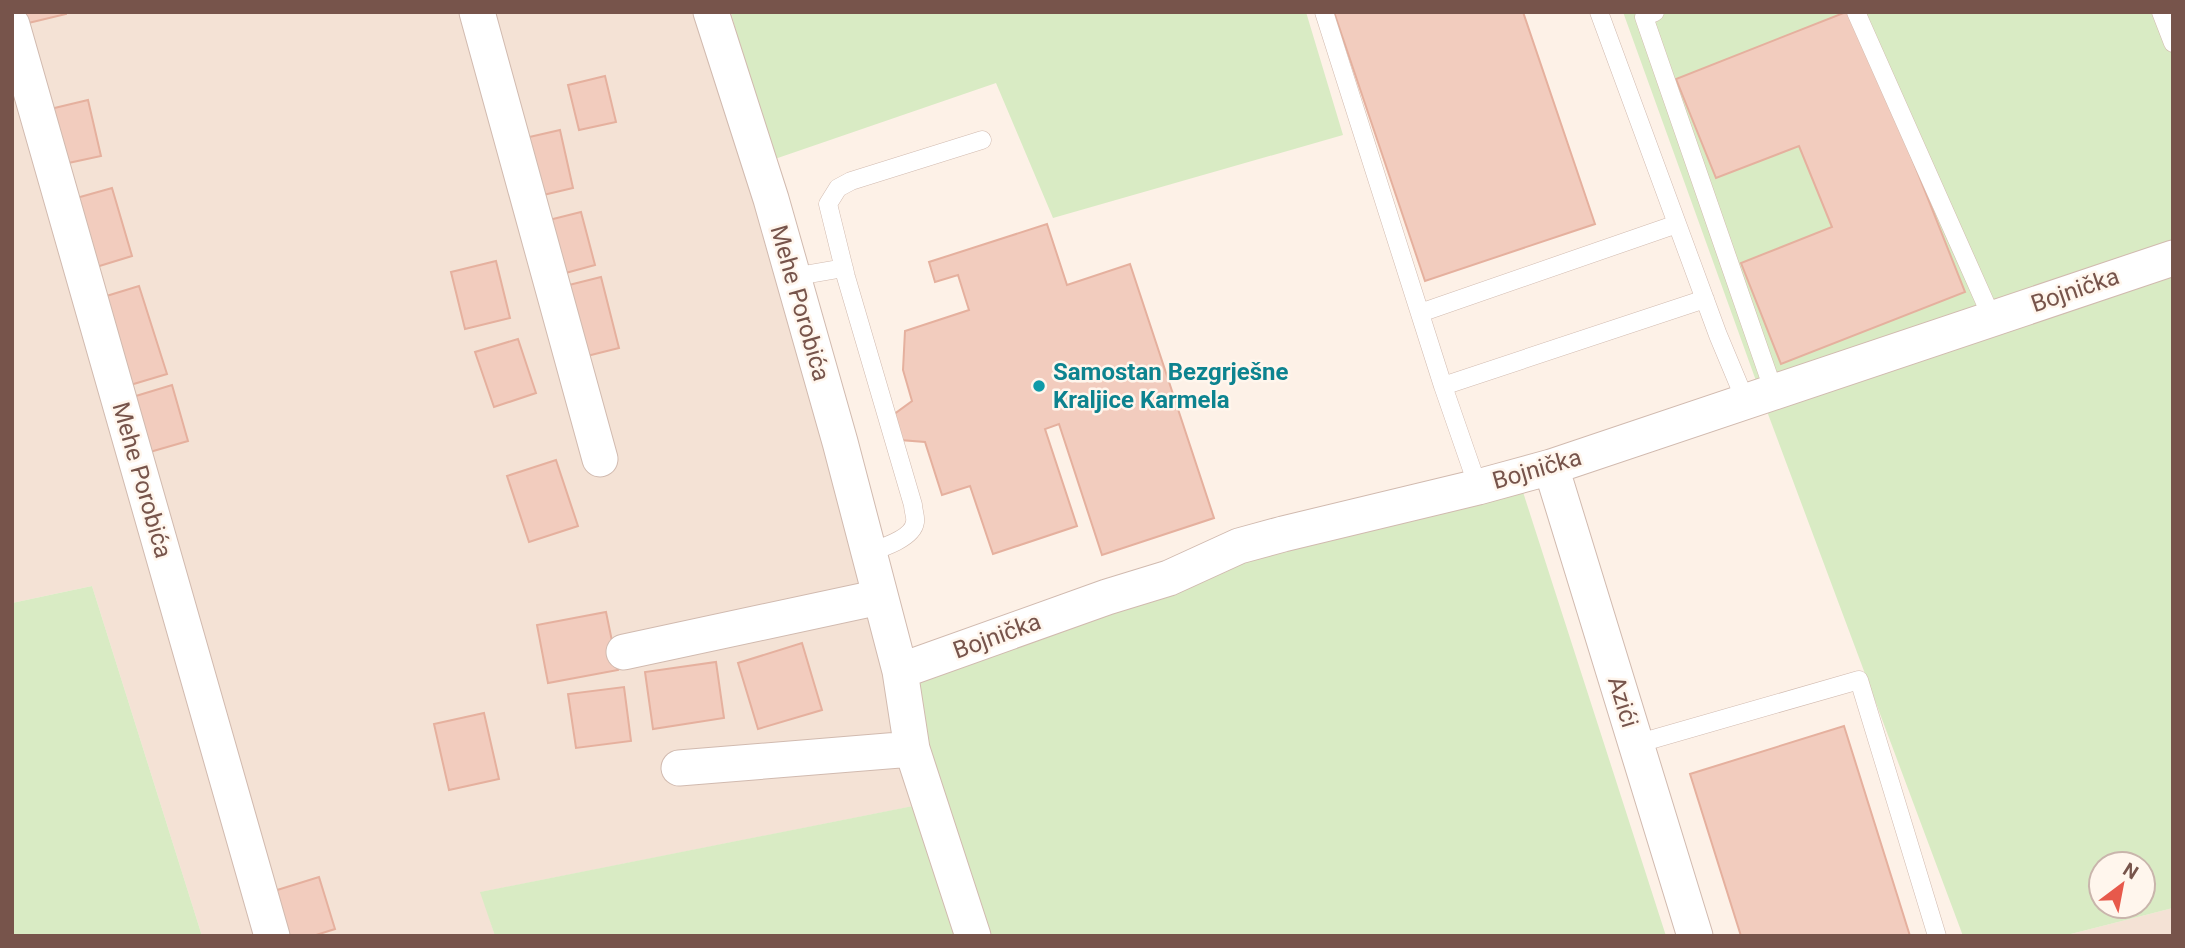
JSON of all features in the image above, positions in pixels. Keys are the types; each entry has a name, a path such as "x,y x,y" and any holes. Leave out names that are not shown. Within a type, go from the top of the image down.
{"street":[{"path":"477,12 600,459"},
{"name":"Mehe Porobića","path":"710,12 771,199 840,442 900,671 912,748 973,936"},
{"name":"Mehe Porobića","path":"12,25 272,936"},
{"name":"Bojnička","path":"900,671 1094,601 1169,578 1239,546 1551,467 2173,258"},
{"name":"Azići","path":"1551,467 1695,936"},
{"path":"624,652 880,597"},
{"path":"679,768 912,748"}],"lane":[{"path":"1324,12 1443,386 1478,487"},
{"path":"1599,12 1705,299 1760,397"},
{"path":"1856,12 1992,318"},
{"path":"2161,12 2173,43"},
{"path":"1647,14 1760,397"},
{"path":"869,552 891,544 912,531 915,521 913,505 828,204 838,188 851,181 982,140"},
{"path":"1420,313 1677,224"},
{"path":"792,276 844,268"},
{"path":"1443,386 1705,299"},
{"path":"1636,744 1859,680 1937,936"}],"shaded area":[{"path":"12,12 731,12 929,803 481,892 495,936 202,936 92,586 12,603"},
{"path":"2173,908 2173,936 2063,936 2126,920 2157,920 2157,912"}],"green space":[{"path":"731,12 1306,12 1343,135 1053,218 996,83 769,161"},
{"path":"1623,12 2173,12 2173,908 2157,912 2157,850 2087,850 2087,920 2126,920 2063,936 1963,936 1768,414"},
{"path":"1513,461 1666,936 495,936 480,892 928,803 895,662"},
{"path":"92,586 202,936 12,936 12,603"}],"building":[{"path":"17,12 66,12 66,14 20,25"},
{"path":"1334,12 1523,12 1595,224 1425,281"},
{"path":"1846,12 1854,12 1965,292 1781,364 1741,263 1832,227 1799,146 1716,178 1676,79"},
{"path":"605,76 616,122 579,130 568,85"},
{"path":"88,100 101,156 59,165 46,110"},
{"path":"560,130 573,188 539,196 525,138"},
{"path":"112,188 132,256 93,268 73,199"},
{"path":"581,212 595,265 562,274 549,220"},
{"name":"Samostan Bezgrješne Kraljice Karmela","path":"1047,224 1067,285 1130,264 1214,518 1102,555 1059,424 1045,429 1077,526 993,554 970,486 942,495 925,442 900,440 893,415 912,401 903,370 905,331 969,310 958,275 935,282 929,262"},
{"path":"496,261 510,318 465,329 451,272"},
{"path":"601,277 619,348 583,357 565,286"},
{"path":"139,286 167,374 127,386 100,298"},
{"path":"518,339 536,393 494,407 475,352"},
{"path":"172,385 188,441 143,454 126,399"},
{"path":"556,460 578,526 529,542 507,476"},
{"path":"606,612 618,670 548,683 537,625"},
{"path":"802,643 822,710 758,729 738,663"},
{"path":"716,662 724,718 653,729 645,672"},
{"path":"624,687 631,741 576,748 568,694"},
{"path":"484,713 499,779 449,790 434,724"},
{"path":"1844,726 1910,936 1741,936 1690,774"},
{"path":"319,877 335,929 313,936 287,936 274,891"}],"place":[{"name":"Samostan Bezgrješne Kraljice Karmela","path":"1039,386"}]}
